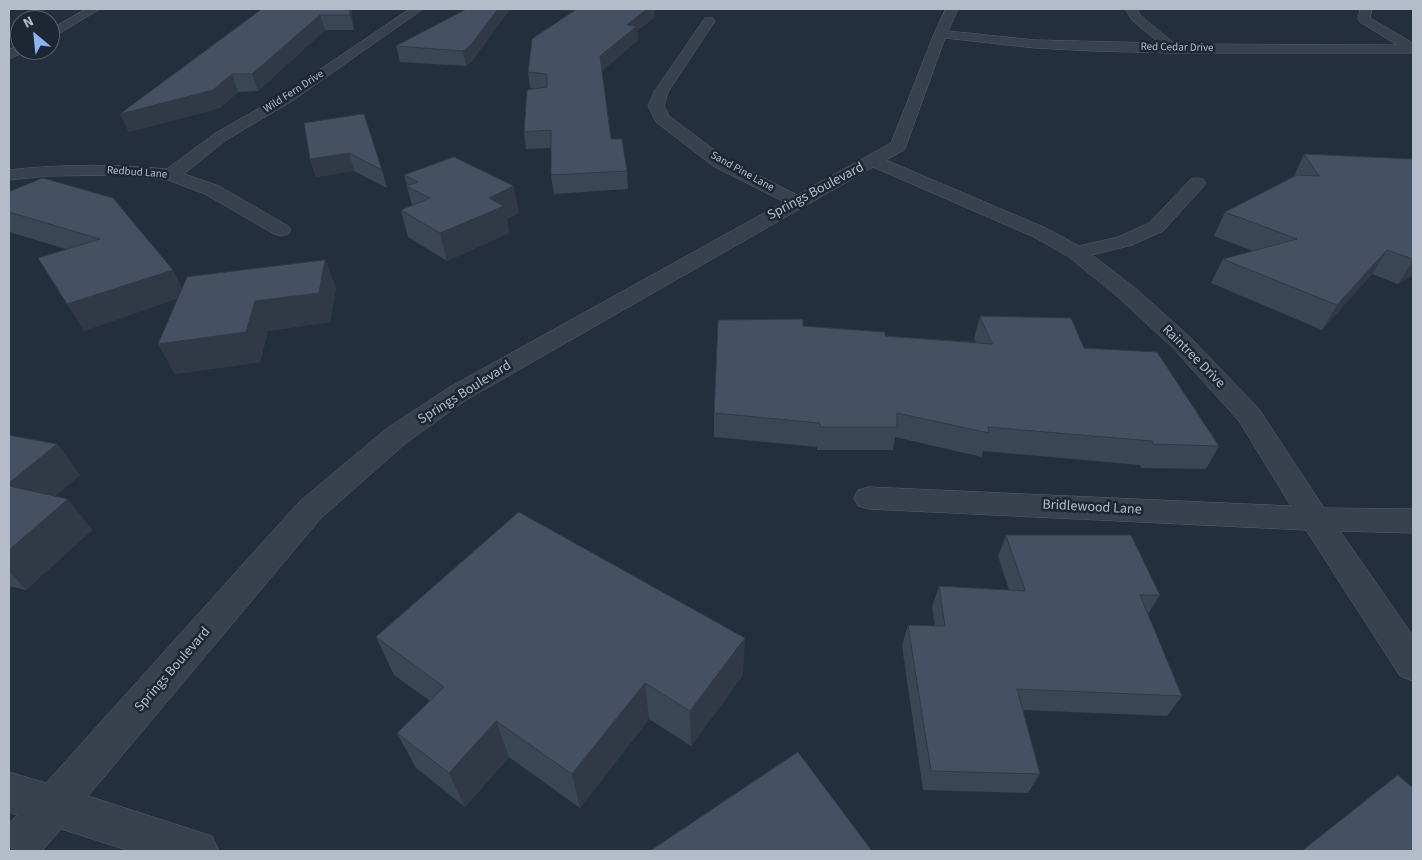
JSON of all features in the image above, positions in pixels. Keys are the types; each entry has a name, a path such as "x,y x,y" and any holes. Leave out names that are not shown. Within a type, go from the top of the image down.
{"street":[{"path":"60,29 94,9"},
{"name":"Wild Fern Drive","path":"171,175 220,137 288,98 417,9"},
{"name":"Springs Boulevard","path":"14,851 310,510 396,436 457,394 898,146 940,34 952,9"},
{"path":"1131,9 1136,17 1172,49"},
{"path":"1366,9 1364,18 1378,29 1413,49"},
{"name":"Sand Pine Lane","path":"709,21 661,92 656,106 662,119 719,162 796,202"},
{"name":"Red Cedar Drive","path":"940,34 1034,44 1172,49 1413,49"},
{"name":"Raintree Drive","path":"873,161 1041,233 1076,253 1126,292 1182,344 1249,415 1413,665"},
{"name":"Redbud Lane","path":"9,175 48,171 118,170 171,175 212,190 281,230"},
{"path":"1076,253 1125,241 1156,227 1198,182"},
{"name":"Bridlewood Lane","path":"869,498 1413,521"},
{"path":"9,792 53,808 197,851"}],"building":[{"path":"262,9 349,9 350,15 320,15 252,74 232,74 213,90 120,114"},
{"path":"467,9 498,9 470,46 463,51 396,46"},
{"path":"577,9 647,9 627,25 637,26 600,56 611,139 622,139 627,171 551,175 551,130 524,132 527,90 547,87 547,74 528,72 532,39"},
{"path":"364,114 382,170 349,153 310,159 304,123"},
{"path":"1304,154 1413,159 1413,259 1387,250 1337,305 1223,259 1297,239 1225,212 1297,175 1319,176"},
{"path":"454,157 514,186 489,198 504,206 440,233 401,210 430,198 406,186 418,182 404,175"},
{"path":"43,178 113,198 173,270 67,304 38,258 100,239 9,212 9,192"},
{"path":"325,260 319,293 255,301 246,332 158,344 187,277"},
{"path":"980,316 1071,318 1084,348 1157,352 1219,446 1153,444 1152,441 988,427 989,433 897,413 897,427 820,427 820,423 714,413 718,320 803,319 803,326 885,332 885,336 992,344"},
{"path":"9,435 57,444 9,483"},
{"path":"9,486 68,499 9,550"},
{"path":"519,512 745,638 690,711 645,683 572,774 496,721 449,773 397,733 444,687 376,637"},
{"path":"1006,535 1131,535 1160,595 1140,595 1182,696 1017,689 1040,774 931,771 908,625 945,626 939,586 1025,591"},
{"path":"798,752 872,851 650,851"},
{"path":"1398,775 1413,788 1413,851 1302,851"}]}
